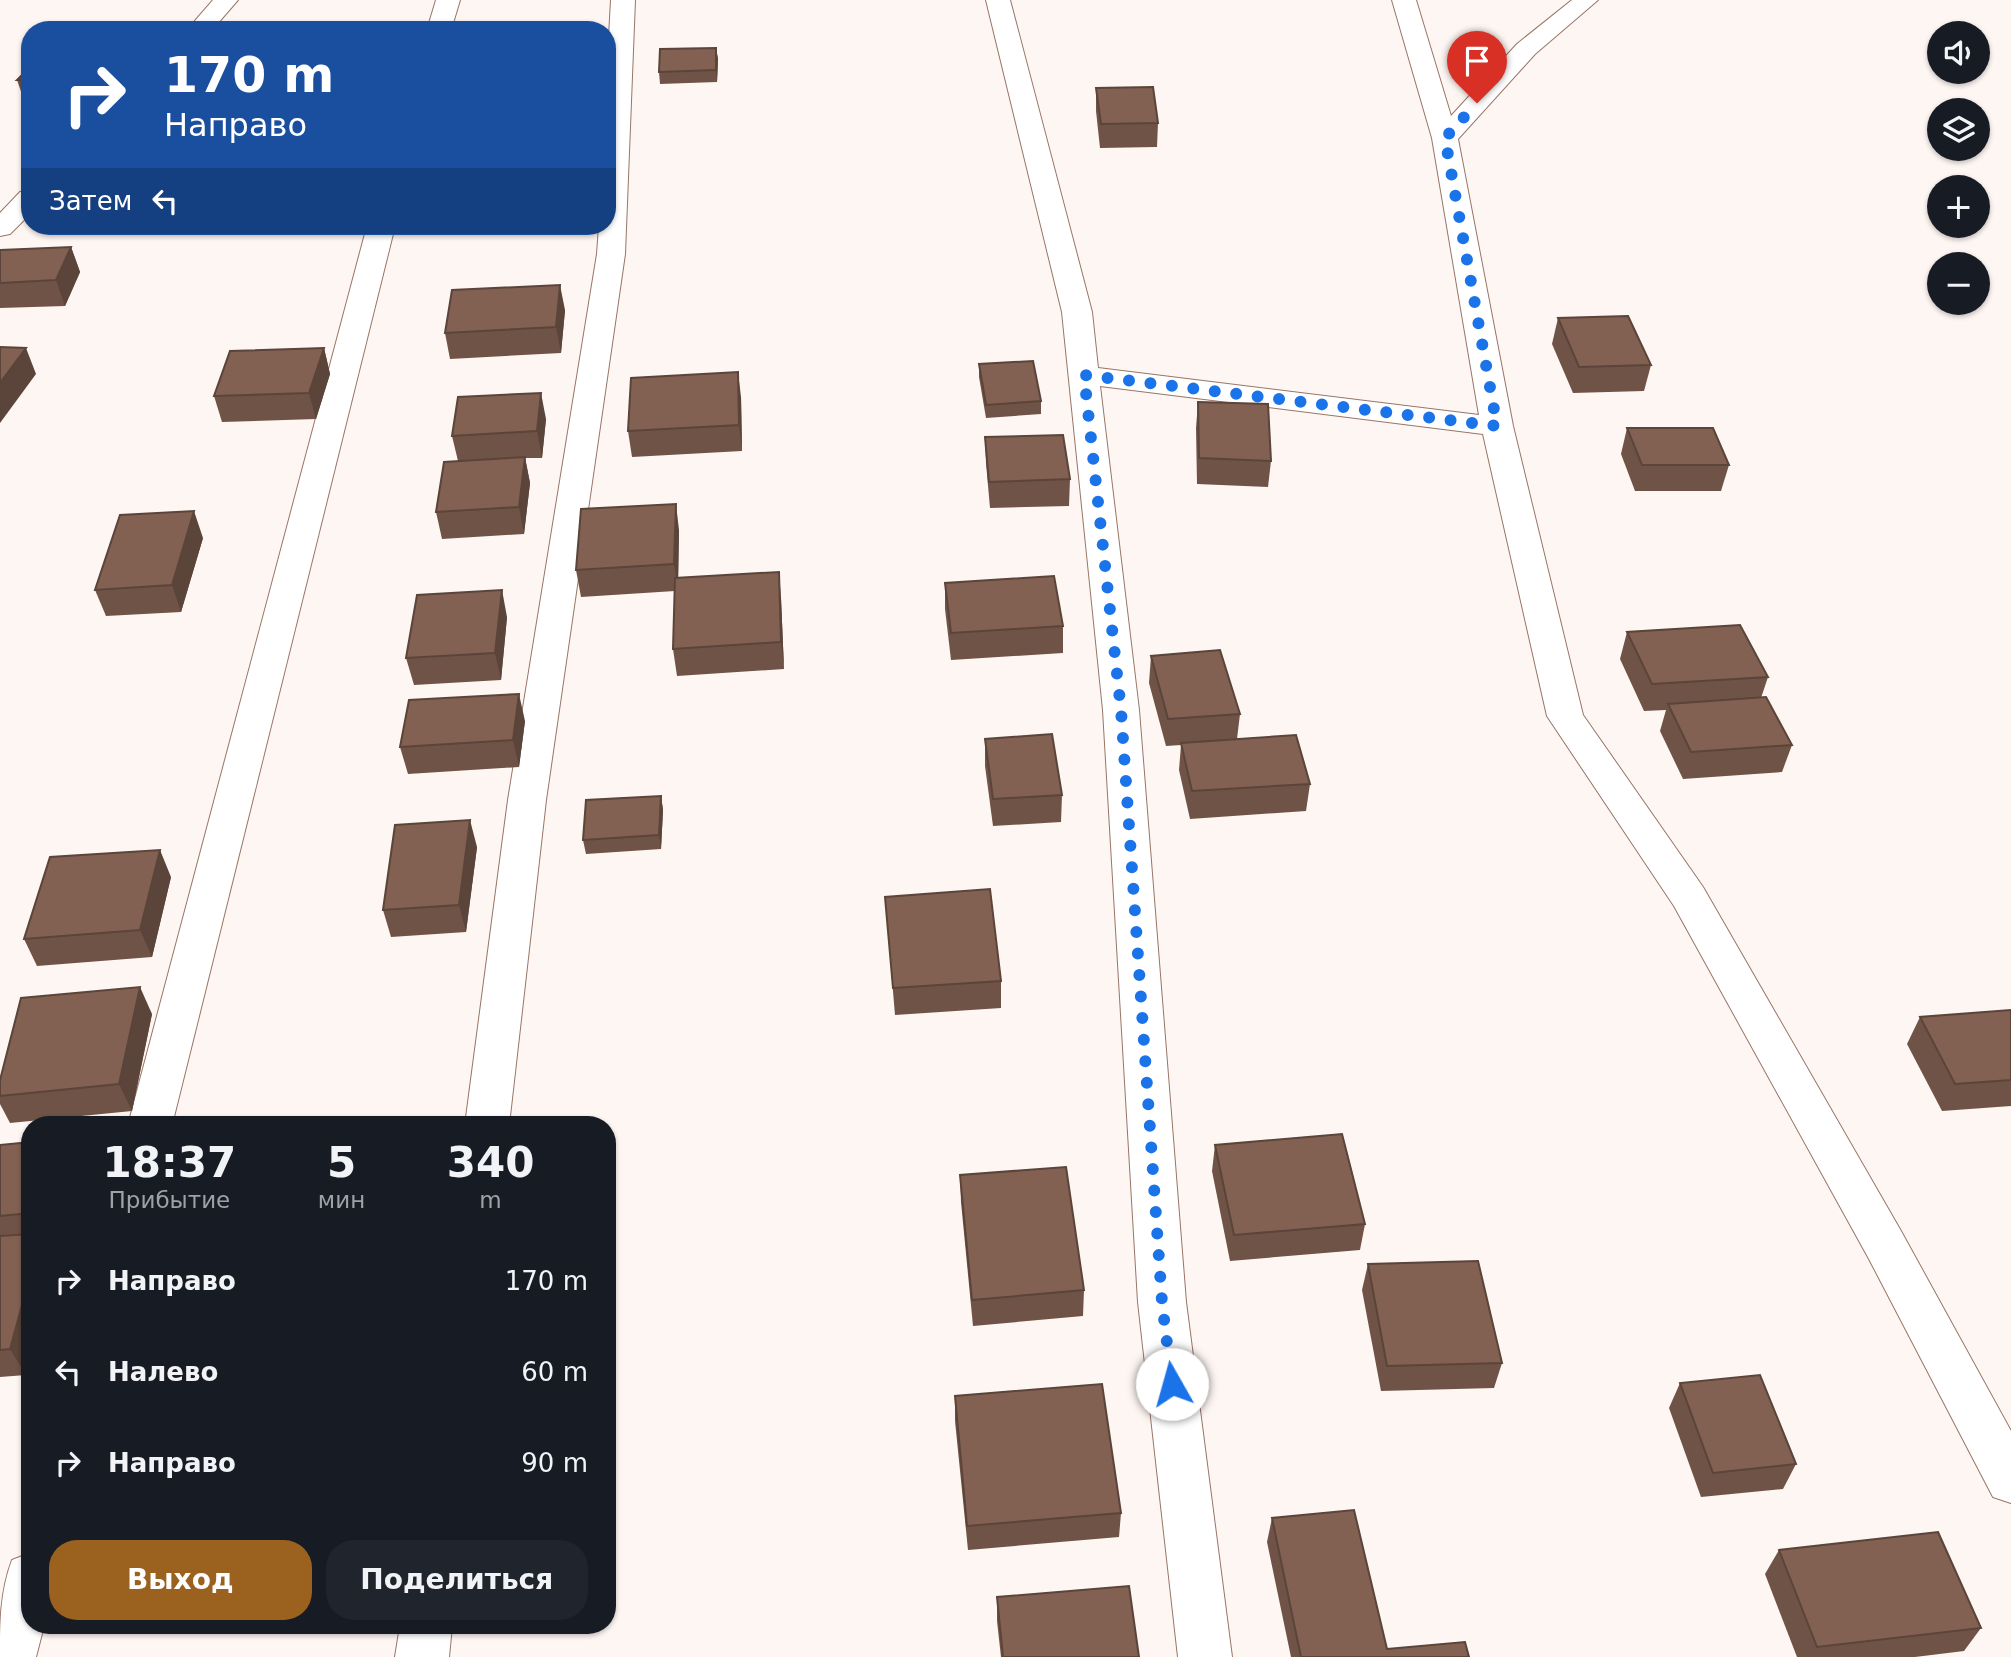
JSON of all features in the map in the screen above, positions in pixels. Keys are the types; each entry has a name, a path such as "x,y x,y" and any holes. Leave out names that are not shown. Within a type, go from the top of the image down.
{"street":[{"path":"207,21 226,0"},
{"path":"442,21 448,0"},
{"path":"616,148 623,0"},
{"path":"998,0 1077,312 1121,710 1162,1302 1205,1657"},
{"path":"1404,0 1445,138 1497,426 1565,716 1689,897 1878,1233 2011,1480"},
{"path":"1445,138 1526,49 1586,0"},
{"path":"0,228 21,207"},
{"path":"152,1116 379,235"},
{"path":"488,1116 527,800 612,235"},
{"path":"1084,375 1497,426"},
{"path":"9,1657 21,1612"},
{"path":"422,1657 425,1634"}],"building":[{"path":"716,48 716,70 659,72 660,49"},
{"path":"1153,87 1158,123 1101,124 1096,88"},
{"path":"71,247 56,280 0,283 0,250"},
{"path":"560,285 556,327 445,333 452,290"},
{"path":"1628,316 1651,365 1579,367 1558,318"},
{"path":"0,347 26,348 0,383"},
{"path":"324,348 309,393 214,396 230,351"},
{"path":"1033,361 1041,401 986,405 979,364"},
{"path":"738,372 739,425 628,431 631,378"},
{"path":"541,393 537,431 452,436 458,397"},
{"path":"1198,402 1268,404 1271,461 1199,458"},
{"path":"1627,428 1713,428 1729,465 1642,465"},
{"path":"1063,435 1070,479 989,482 985,437"},
{"path":"525,457 519,507 436,512 444,462"},
{"path":"676,504 674,564 576,570 581,509"},
{"path":"194,511 172,585 95,590 120,515"},
{"path":"779,572 781,642 673,649 675,578"},
{"path":"1054,576 1063,626 951,633 945,583"},
{"path":"502,590 495,653 406,658 417,595"},
{"path":"1740,625 1768,677 1652,684 1627,632"},
{"path":"1220,650 1240,714 1168,719 1151,656"},
{"path":"519,694 513,740 400,747 409,700"},
{"path":"1766,697 1792,745 1691,752 1668,704"},
{"path":"1052,734 1062,795 993,799 985,739"},
{"path":"1296,735 1310,784 1192,791 1181,743"},
{"path":"661,796 659,835 583,840 586,800"},
{"path":"470,820 459,905 383,910 395,825"},
{"path":"160,850 140,930 24,939 50,857"},
{"path":"990,889 1001,981 893,988 885,897"},
{"path":"140,987 119,1084 0,1096 0,1080 21,998"},
{"path":"2011,1010 2011,1080 1955,1084 1920,1017"},
{"path":"1342,1134 1365,1224 1234,1235 1215,1145"},
{"path":"21,1143 21,1214 0,1216 0,1145"},
{"path":"1066,1167 1084,1290 972,1300 960,1175"},
{"path":"21,1235 21,1309 10,1349 0,1350 0,1236"},
{"path":"1478,1261 1502,1363 1387,1366 1368,1264"},
{"path":"1760,1375 1796,1464 1713,1473 1680,1383"},
{"path":"1102,1384 1121,1513 967,1526 955,1396"},
{"path":"1354,1510 1387,1649 1465,1642 1469,1657 1301,1657 1272,1518"},
{"path":"1938,1532 1981,1628 1817,1647 1779,1550"},
{"path":"1129,1586 1139,1657 1003,1657 997,1597"}],"route":[{"path":"1172,1384 1162,1302 1121,710 1084,375 1497,426 1445,138 1477,103"}]}
